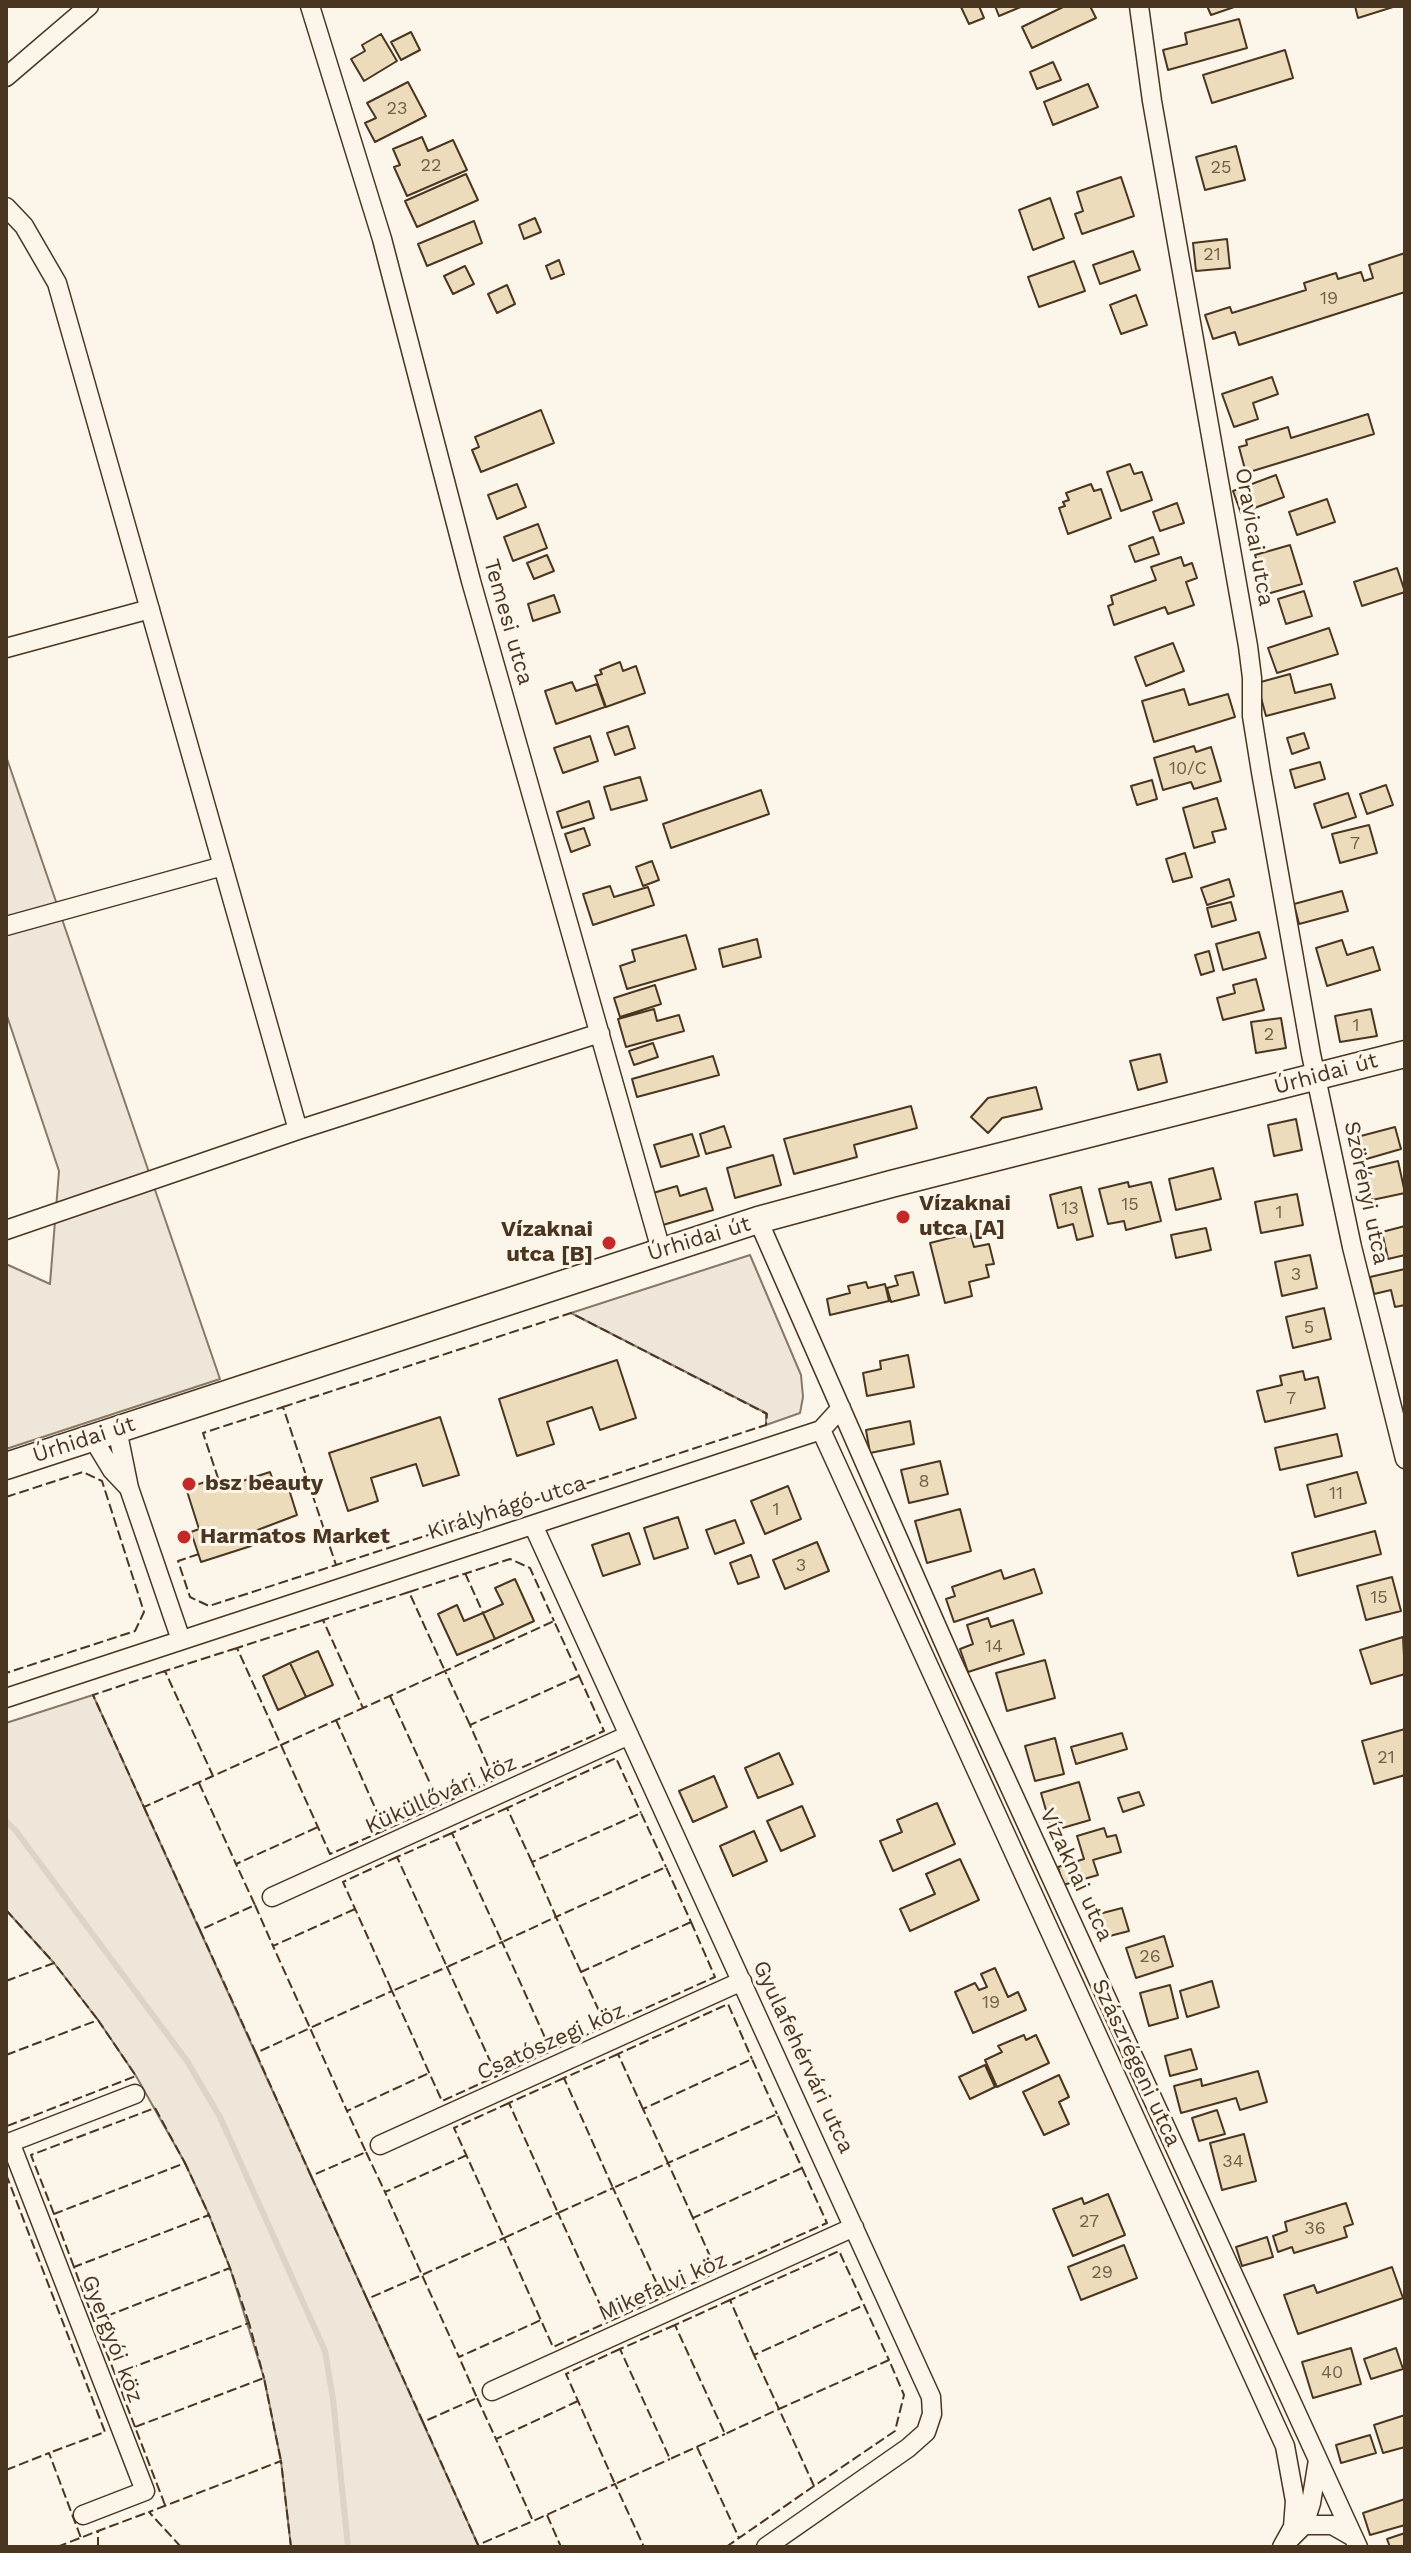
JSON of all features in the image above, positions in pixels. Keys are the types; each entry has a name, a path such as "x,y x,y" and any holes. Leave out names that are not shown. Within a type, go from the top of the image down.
{"main road":[{"name":"Úrhidai út","path":"6,1466 758,1220 1405,1054"}],"street":[{"path":"6,77 89,6"},
{"name":"Temesi utca","path":"310,6 382,239 471,581 661,1250"},
{"name":"Oravicai utca","path":"1139,6 1152,101 1248,646 1252,716 1261,772 1316,1077"},
{"path":"6,207 24,226 57,283 298,1130"},
{"path":"6,648 150,609"},
{"path":"6,926 223,866"},
{"path":"6,1230 298,1130 600,1033"},
{"name":"Szörényi utca","path":"1316,1077 1352,1247 1405,1459"},
{"name":"Vízaknai utca","path":"758,1220 952,1661 1356,2542"},
{"name":"Királyhágó utca","path":"6,1698 821,1430 841,1408"},
{"path":"117,1429 129,1488 181,1640"},
{"name":"Szászrégeni utca","path":"821,1430 1285,2446 1295,2501 1293,2527 1282,2547"},
{"path":"92,1437 112,1470 129,1488"},
{"name":"Gyulafehérvári utca","path":"533,1525 931,2397 932,2414 926,2432 908,2448 766,2547"},
{"name":"Küküllővári köz","path":"272,1897 629,1735"},
{"name":"Csatószegi köz","path":"380,2145 742,1981"},
{"path":"8,2143 135,2094"},
{"name":"Gyergyói köz","path":"8,2143 145,2491 83,2515"},
{"name":"Mikefalvi köz","path":"492,2391 854,2227"},
{"name":"Szászrégeni utca","path":"1282,2547 1304,2525 1318,2460"},
{"path":"1304,2525 1332,2525 1356,2542"}],"shaded area":[{"path":"6,756 220,1379 6,1449 6,1264 50,1284 59,1171 6,1013"},
{"path":"750,1255 801,1375 803,1397 800,1413 766,1425 766,1413 571,1313"},
{"path":"93,1695 479,2547 291,2547 281,2461 264,2378 230,2268 209,2215 185,2163 136,2076 54,1963 6,1910 6,1723"}],"building":[{"path":"979,6 984,18 969,24 961,7"},
{"path":"995,6 1023,6 999,16"},
{"path":"1065,6 1090,6 1096,18 1032,48 1022,27"},
{"path":"1207,6 1237,6 1211,15"},
{"path":"1355,6 1392,6 1393,7 1358,18"},
{"path":"1239,19 1247,48 1168,70 1163,50 1187,44 1185,33"},
{"path":"411,32 420,50 401,60 391,42"},
{"path":"381,34 397,61 364,81 351,59 365,51 362,45"},
{"path":"1285,50 1293,78 1212,103 1203,75"},
{"path":"1053,62 1061,80 1037,89 1030,72"},
{"path":"408,82 426,116 375,142 365,123 376,118 367,103"},
{"path":"1088,84 1098,107 1053,125 1044,102"},
{"path":"422,137 428,151 453,140 467,170 407,196 394,167 400,165 393,149"},
{"path":"1236,146 1245,180 1205,190 1196,157"},
{"path":"466,174 478,200 417,227 405,201"},
{"path":"1121,177 1134,216 1082,234 1075,214 1083,211 1077,192"},
{"path":"1050,198 1064,238 1033,250 1019,210"},
{"path":"535,218 541,232 524,239 519,225"},
{"path":"474,221 482,243 427,266 418,244"},
{"path":"1227,239 1230,268 1196,271 1193,243"},
{"path":"1133,251 1140,270 1100,284 1093,265"},
{"path":"1405,253 1405,292 1239,345 1235,332 1213,339 1205,315 1230,307 1232,313 1306,290 1304,283 1336,273 1338,279 1361,272 1364,281 1373,278 1369,265"},
{"path":"559,260 564,274 551,279 546,266"},
{"path":"1074,261 1085,291 1039,307 1028,277"},
{"path":"465,266 474,284 453,294 444,276"},
{"path":"507,285 515,304 497,313 488,294"},
{"path":"1136,295 1147,325 1121,334 1110,305"},
{"path":"1272,377 1278,394 1253,403 1258,419 1234,427 1222,394"},
{"path":"541,410 554,443 481,472 472,450 479,447 475,437"},
{"path":"1368,414 1374,434 1246,473 1239,447 1247,445 1246,440 1288,427 1291,438"},
{"path":"1130,464 1134,474 1142,472 1152,500 1121,511 1107,472"},
{"path":"1276,475 1284,497 1241,513 1233,491"},
{"path":"517,484 526,507 497,519 488,495"},
{"path":"1091,484 1094,491 1101,489 1111,518 1068,534 1059,508 1069,500 1066,493"},
{"path":"1327,499 1335,522 1297,535 1289,512"},
{"path":"1177,503 1184,523 1160,531 1153,512"},
{"path":"538,524 547,548 513,561 504,537"},
{"path":"1153,537 1159,554 1135,562 1129,546"},
{"path":"1290,545 1302,584 1267,594 1255,555"},
{"path":"547,555 554,571 534,579 527,563"},
{"path":"1181,557 1184,566 1192,563 1197,578 1186,582 1194,605 1168,614 1165,607 1114,625 1108,606 1113,604 1111,596 1156,580 1151,567"},
{"path":"1397,568 1405,592 1362,606 1354,582"},
{"path":"1304,591 1312,616 1286,624 1278,599"},
{"path":"554,595 560,612 533,621 528,604"},
{"path":"1329,628 1338,654 1277,673 1268,648"},
{"path":"1173,643 1184,671 1146,686 1135,657"},
{"path":"620,662 623,671 636,666 645,693 606,707 595,676 602,674 600,670"},
{"path":"1290,674 1295,693 1331,684 1335,698 1266,716 1257,683"},
{"path":"572,682 576,691 597,684 605,707 556,724 545,691"},
{"path":"1184,689 1189,705 1228,694 1235,717 1154,742 1142,701"},
{"path":"628,726 635,748 615,755 607,733"},
{"path":"1304,733 1309,748 1292,754 1287,738"},
{"path":"590,736 598,761 563,773 554,748"},
{"path":"1194,746 1196,752 1211,747 1221,781 1194,789 1191,782 1163,790 1154,758"},
{"path":"1320,762 1325,779 1295,788 1290,770"},
{"path":"640,777 647,800 611,810 604,787"},
{"path":"1152,780 1157,799 1137,805 1131,786"},
{"path":"1386,785 1393,805 1367,814 1360,794"},
{"path":"761,790 769,814 671,848 663,824"},
{"path":"1348,793 1356,817 1322,828 1314,804"},
{"path":"1217,798 1226,829 1212,832 1215,842 1194,848 1183,808"},
{"path":"589,801 594,818 562,828 557,812"},
{"path":"1369,825 1377,853 1340,863 1332,834"},
{"path":"584,828 590,845 571,852 565,834"},
{"path":"1185,853 1192,877 1173,882 1166,859"},
{"path":"652,861 659,880 643,886 636,867"},
{"path":"1229,879 1234,896 1207,905 1201,888"},
{"path":"610,886 614,897 648,887 654,905 593,925 583,894"},
{"path":"1342,891 1348,911 1299,924 1294,904"},
{"path":"1231,902 1236,920 1212,927 1207,908"},
{"path":"1259,932 1266,958 1223,970 1216,944"},
{"path":"686,935 696,969 627,989 620,966 635,961 632,950"},
{"path":"757,939 761,957 723,967 719,949"},
{"path":"1342,940 1347,955 1373,947 1380,970 1327,986 1316,948"},
{"path":"1209,951 1214,971 1201,975 1195,955"},
{"path":"1256,979 1264,1010 1223,1020 1217,998 1235,993 1233,985"},
{"path":"655,985 661,1004 620,1017 614,998"},
{"path":"654,1009 657,1021 679,1015 684,1031 626,1047 618,1019"},
{"path":"1371,1009 1377,1036 1340,1042 1335,1016"},
{"path":"1281,1018 1286,1048 1256,1053 1251,1022"},
{"path":"653,1043 658,1057 634,1065 629,1051"},
{"path":"1160,1054 1167,1082 1138,1090 1130,1061"},
{"path":"713,1056 719,1075 637,1097 632,1079"},
{"path":"1036,1087 1042,1109 1002,1118 988,1133 971,1117 988,1098"},
{"path":"911,1106 917,1128 854,1145 857,1157 794,1174 784,1139"},
{"path":"1296,1119 1302,1150 1274,1156 1268,1125"},
{"path":"724,1126 731,1147 706,1154 700,1134"},
{"path":"1395,1127 1401,1149 1363,1160 1357,1137"},
{"path":"692,1134 699,1156 661,1167 654,1145"},
{"path":"773,1155 781,1185 735,1198 727,1168"},
{"path":"1398,1161 1405,1193 1372,1200 1365,1169"},
{"path":"1213,1168 1221,1199 1176,1210 1169,1179"},
{"path":"1128,1182 1129,1187 1151,1182 1161,1221 1126,1230 1124,1221 1108,1224 1099,1189"},
{"path":"677,1186 680,1196 706,1188 713,1210 663,1225 653,1193"},
{"path":"1081,1187 1093,1236 1077,1240 1073,1224 1058,1228 1050,1195"},
{"path":"1297,1194 1303,1225 1261,1233 1255,1202"},
{"path":"1405,1226 1405,1255 1388,1259 1382,1232"},
{"path":"1206,1228 1211,1250 1176,1258 1171,1235"},
{"path":"970,1233 974,1247 989,1244 994,1264 986,1265 989,1277 969,1282 972,1296 945,1303 930,1243"},
{"path":"1310,1255 1317,1288 1282,1296 1275,1262"},
{"path":"1405,1269 1405,1305 1395,1307 1391,1290 1374,1294 1370,1277"},
{"path":"913,1272 919,1295 891,1302 887,1288 898,1285 895,1276"},
{"path":"866,1282 868,1288 885,1284 889,1301 830,1315 827,1299 850,1293 848,1286"},
{"path":"1324,1308 1331,1339 1293,1348 1286,1317"},
{"path":"908,1355 914,1387 867,1396 863,1373 881,1369 880,1361"},
{"path":"617,1360 636,1418 600,1430 592,1407 547,1422 554,1444 517,1456 499,1399"},
{"path":"1303,1371 1305,1380 1318,1377 1325,1408 1265,1422 1257,1391 1282,1385 1280,1376"},
{"path":"440,1417 459,1475 423,1486 416,1464 371,1478 378,1501 348,1511 329,1453"},
{"path":"910,1421 914,1444 870,1453 866,1430"},
{"path":"1337,1434 1342,1456 1280,1470 1275,1448"},
{"path":"940,1461 948,1494 909,1503 901,1470"},
{"path":"270,1472 275,1486 287,1483 297,1515 247,1534 251,1546 201,1562 191,1532 199,1529 186,1488 218,1478 221,1488"},
{"path":"1357,1472 1366,1503 1315,1517 1307,1485"},
{"path":"788,1486 801,1519 765,1534 751,1501"},
{"path":"960,1509 971,1551 927,1563 915,1521"},
{"path":"678,1517 688,1548 654,1559 644,1528"},
{"path":"735,1520 744,1543 715,1554 706,1530"},
{"path":"1375,1531 1381,1554 1298,1576 1292,1553"},
{"path":"629,1533 640,1564 603,1576 592,1545"},
{"path":"817,1542 829,1571 785,1589 773,1560"},
{"path":"751,1555 759,1577 738,1584 730,1563"},
{"path":"1034,1569 1042,1593 954,1622 946,1599 955,1596 952,1587 1001,1570 1004,1579"},
{"path":"1392,1577 1401,1611 1366,1620 1357,1586"},
{"path":"515,1579 534,1621 495,1639 483,1613 503,1604 495,1588"},
{"path":"457,1605 464,1621 483,1613 495,1639 457,1655 438,1614"},
{"path":"988,1618 991,1627 1013,1620 1024,1654 968,1672 960,1649 973,1644 967,1625"},
{"path":"1403,1637 1405,1674 1371,1684 1360,1650"},
{"path":"318,1651 333,1685 306,1697 290,1663"},
{"path":"1045,1660 1055,1698 1007,1711 996,1673"},
{"path":"290,1663 306,1697 278,1710 263,1676"},
{"path":"1405,1729 1405,1775 1374,1784 1362,1741"},
{"path":"1122,1733 1127,1749 1076,1764 1071,1747"},
{"path":"1055,1738 1064,1774 1035,1781 1025,1746"},
{"path":"779,1753 793,1784 758,1798 745,1768"},
{"path":"714,1776 727,1807 693,1822 679,1791"},
{"path":"1079,1782 1090,1820 1052,1831 1041,1793"},
{"path":"1139,1792 1144,1805 1123,1812 1118,1798"},
{"path":"937,1803 955,1844 893,1871 880,1841 902,1832 897,1820"},
{"path":"802,1806 815,1836 781,1851 767,1821"},
{"path":"1104,1828 1107,1837 1116,1835 1121,1852 1093,1860 1098,1875 1063,1885 1058,1867 1084,1859 1077,1836"},
{"path":"754,1831 767,1861 733,1876 720,1846"},
{"path":"960,1859 979,1900 910,1931 900,1909 935,1894 926,1874"},
{"path":"1122,1908 1129,1931 1098,1939 1091,1916"},
{"path":"1164,1936 1173,1966 1136,1978 1126,1948"},
{"path":"995,1968 1008,1997 1018,1992 1026,2010 973,2033 955,1992 975,1983 979,1990 987,1987 981,1974"},
{"path":"1212,1981 1219,2007 1187,2017 1180,1991"},
{"path":"1170,1985 1178,2018 1149,2026 1140,1993"},
{"path":"1024,2035 1026,2040 1036,2035 1049,2063 997,2087 985,2060 1002,2052 998,2046"},
{"path":"1191,2049 1197,2069 1170,2076 1165,2056"},
{"path":"985,2065 995,2087 970,2099 959,2077"},
{"path":"1258,2071 1267,2102 1240,2110 1236,2098 1181,2113 1174,2086 1201,2079 1202,2086"},
{"path":"1059,2075 1069,2097 1059,2102 1069,2124 1044,2135 1023,2092"},
{"path":"1217,2110 1225,2134 1199,2141 1192,2118"},
{"path":"1244,2134 1256,2181 1222,2190 1210,2143"},
{"path":"1108,2194 1125,2235 1073,2256 1053,2209 1082,2198 1084,2204"},
{"path":"1346,2203 1353,2224 1344,2227 1347,2237 1294,2253 1292,2247 1278,2252 1273,2236 1287,2231 1285,2222"},
{"path":"1267,2237 1273,2257 1242,2266 1236,2247"},
{"path":"1124,2245 1137,2278 1081,2300 1068,2267"},
{"path":"1392,2267 1403,2298 1298,2334 1284,2295 1314,2285 1317,2293"},
{"path":"1351,2348 1361,2384 1313,2398 1302,2362"},
{"path":"1396,2348 1403,2369 1371,2379 1364,2359"},
{"path":"1405,2415 1405,2447 1383,2453 1374,2425"},
{"path":"1370,2435 1376,2453 1341,2463 1336,2445"},
{"path":"1405,2499 1405,2525 1370,2535 1363,2513"},
{"path":"1405,2533 1405,2547 1390,2547 1387,2539"}],"waterway":[{"path":"6,1821 187,2061 220,2117 325,2351 348,2547"}],"fence":[{"path":"283,1407 571,1313 767,1414 766,1425 336,1565"},
{"path":"199,1554 178,1561 190,1597 209,1606 336,1565 283,1407 203,1433 218,1478"},
{"path":"6,1497 83,1472 102,1481 144,1612 135,1631 6,1673"},
{"path":"409,1592 323,1620 363,1708 445,1671 409,1592 510,1559 530,1568 554,1621"},
{"path":"465,1573 483,1613"},
{"path":"323,1620 237,1648 281,1745 363,1708"},
{"path":"470,1725 445,1671 554,1621 579,1676"},
{"path":"237,1648 165,1671 213,1776 281,1745 330,1854 385,1830"},
{"path":"165,1671 93,1695 144,1807 213,1776"},
{"path":"579,1676 604,1731 494,1780 470,1725 579,1676"},
{"path":"390,1696 440,1805 494,1780"},
{"path":"336,1720 385,1830 440,1805"},
{"path":"532,1862 507,1808 616,1758 641,1813"},
{"path":"199,1783 236,1864 318,1827"},
{"path":"144,1807 200,1930 255,1905 236,1864"},
{"path":"507,1808 452,1833 502,1942 556,1917 532,1862 641,1813 666,1867"},
{"path":"452,1833 397,1857 447,1967 502,1942 551,2051 606,2026"},
{"path":"397,1857 343,1882 392,1991 447,1967 497,2076 551,2051"},
{"path":"581,1972 556,1917 666,1867 691,1922"},
{"path":"255,1905 273,1946"},
{"path":"355,1909 273,1946 310,2028 392,1991 442,2101 497,2076"},
{"path":"6,1910 54,1963"},
{"path":"691,1922 715,1977 606,2026 581,1972 691,1922"},
{"path":"200,1930 256,2053 310,2028 347,2111 429,2073"},
{"path":"6,1981 54,1963 98,2020"},
{"path":"643,2109 618,2054 728,2004 752,2059"},
{"path":"6,2055 98,2020 136,2076 6,2124"},
{"path":"256,2053 311,2176 366,2152 347,2111"},
{"path":"618,2054 564,2078 613,2188 668,2163 643,2109 752,2059 777,2114"},
{"path":"564,2078 509,2103 558,2213 613,2188 663,2297 717,2272"},
{"path":"509,2103 454,2128 504,2238 558,2213 608,2322 663,2297"},
{"path":"54,2214 31,2155 155,2108 185,2163"},
{"path":"693,2218 668,2163 777,2114 802,2168"},
{"path":"366,2152 385,2192"},
{"path":"467,2155 385,2192 422,2275 504,2238 553,2347 608,2322"},
{"path":"74,2267 54,2214 185,2163 209,2215"},
{"path":"802,2168 827,2223 717,2272 693,2218 802,2168"},
{"path":"6,2174 105,2432 49,2453"},
{"path":"311,2176 367,2299 422,2275 459,2357 541,2320"},
{"path":"94,2321 74,2267 209,2215 230,2268"},
{"path":"754,2355 730,2300 839,2251 864,2305"},
{"path":"115,2374 94,2321 230,2268 249,2323"},
{"path":"367,2299 423,2422 477,2398 459,2357"},
{"path":"730,2300 675,2325 725,2434 779,2409 754,2355 864,2305 889,2360"},
{"path":"135,2427 115,2374 249,2323 264,2378"},
{"path":"675,2325 620,2349 670,2459 725,2434"},
{"path":"620,2349 566,2374 615,2484 670,2459"},
{"path":"697,2447 739,2538 895,2431 904,2395 889,2360 779,2409 814,2486"},
{"path":"165,2505 135,2427 264,2378 281,2461"},
{"path":"477,2398 496,2439"},
{"path":"578,2401 496,2439 533,2521 615,2484 644,2547"},
{"path":"423,2422 478,2545 533,2521"},
{"path":"6,2470 49,2453 81,2538"},
{"path":"181,2547 149,2512 281,2461 291,2547"},
{"path":"98,2547 98,2531 149,2512"},
{"path":"547,2515 561,2547"},
{"path":"57,2547 98,2531"},
{"path":"726,2547 739,2538"}],"place":[{"name":"Vízaknai utca [A]","path":"903,1217"},
{"name":"Vízaknai utca [B]","path":"609,1243"},
{"name":"bsz beauty","path":"189,1484"},
{"name":"Harmatos Market","path":"184,1537"}]}
